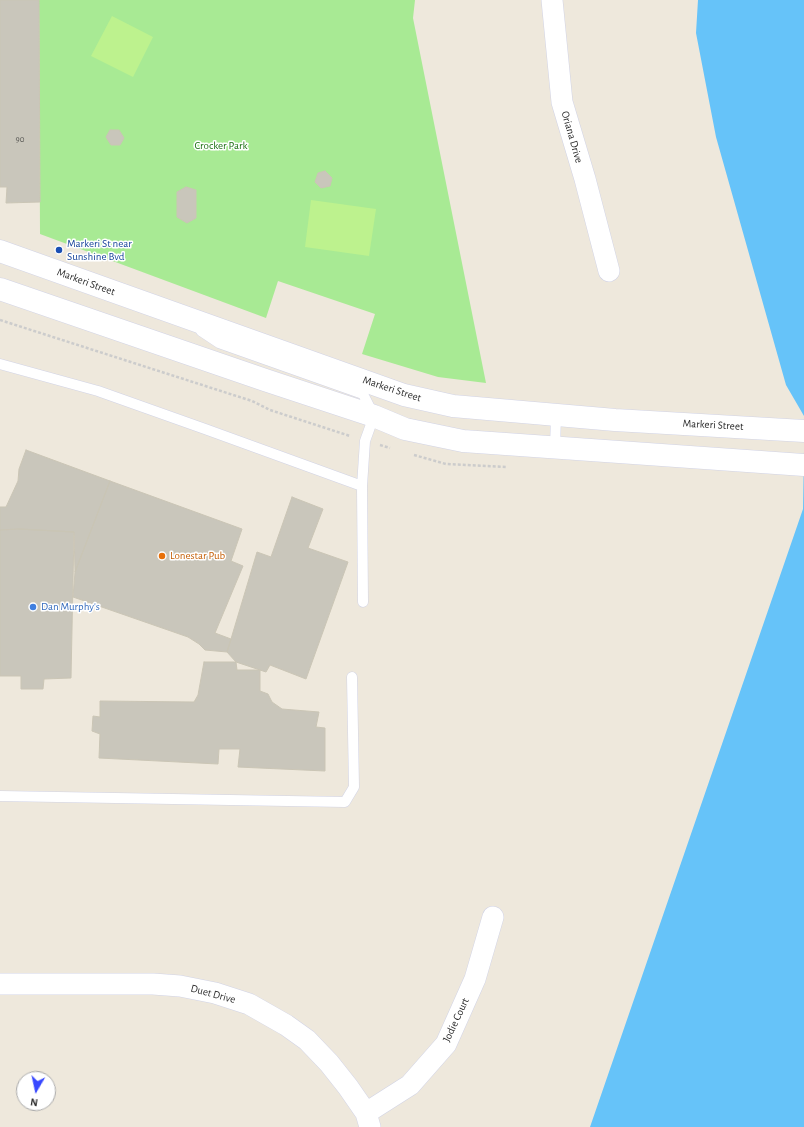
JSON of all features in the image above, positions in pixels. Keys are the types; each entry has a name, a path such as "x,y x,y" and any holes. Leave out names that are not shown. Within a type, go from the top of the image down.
{"main road":[{"name":"Markeri Street","path":"0,251 404,395 453,406 615,420 804,431"},
{"path":"0,289 374,416 405,429 463,441 804,465"}],"street":[{"name":"Oriana Drive","path":"552,0 562,102 609,271"},
{"name":"Jodie Court","path":"368,1120 410,1085 446,1044 475,979 493,918"},
{"name":"Duet Drive","path":"0,984 153,984 180,986 215,993 249,1004 286,1025 307,1040 329,1063 348,1087 368,1120"}],"lane":[{"path":"174,313 219,343 363,394 374,416 365,441 362,486 363,602"},
{"path":"0,364 98,391 205,428 362,486"},
{"path":"555,448 556,415"},
{"path":"0,796 345,802 354,787 352,677"}],"green space":[{"name":"Crocker Park","path":"39,0 415,0 413,18 486,383 438,377 362,354 375,314 278,281 266,318 40,234"},
{"path":"112,16 153,37 133,77 91,56"},
{"path":"311,200 376,209 369,256 305,247"}],"water":[{"path":"698,0 804,0 804,416 786,385 716,137 696,33"},
{"path":"804,451 804,1127 590,1127 803,509"}],"building":[{"path":"0,0 39,0 40,202 6,203 7,187 0,187"},
{"path":"110,130 119,130 124,138 120,145 111,145 106,137"},
{"path":"325,171 332,178 330,186 321,188 315,182 318,173"},
{"path":"186,187 196,190 196,218 187,223 177,217 177,192"},
{"path":"26,450 110,481 75,572 74,532 19,529 0,530 0,507 6,507 18,481 19,469"},
{"path":"110,481 242,529 231,561 243,566 215,633 231,639 227,652 205,650 188,637 73,597 75,572"},
{"path":"292,497 323,509 308,548 348,562 306,679 270,665 266,672 236,662 227,652 257,552 271,557"},
{"path":"19,529 74,532 71,678 44,679 43,689 21,689 21,676 0,676 0,530"},
{"path":"204,662 236,662 237,670 260,670 260,691 268,694 272,702 282,709 319,712 316,727 325,728 325,771 238,767 240,749 219,749 218,764 99,758 100,734 92,731 93,716 100,717 100,701 194,702 198,695"}],"place":[{"name":"Markeri St near Sunshine Bvd","path":"59,250"},
{"name":"Lonestar Pub","path":"162,556"},
{"name":"Dan Murphy's","path":"33,607"}]}
